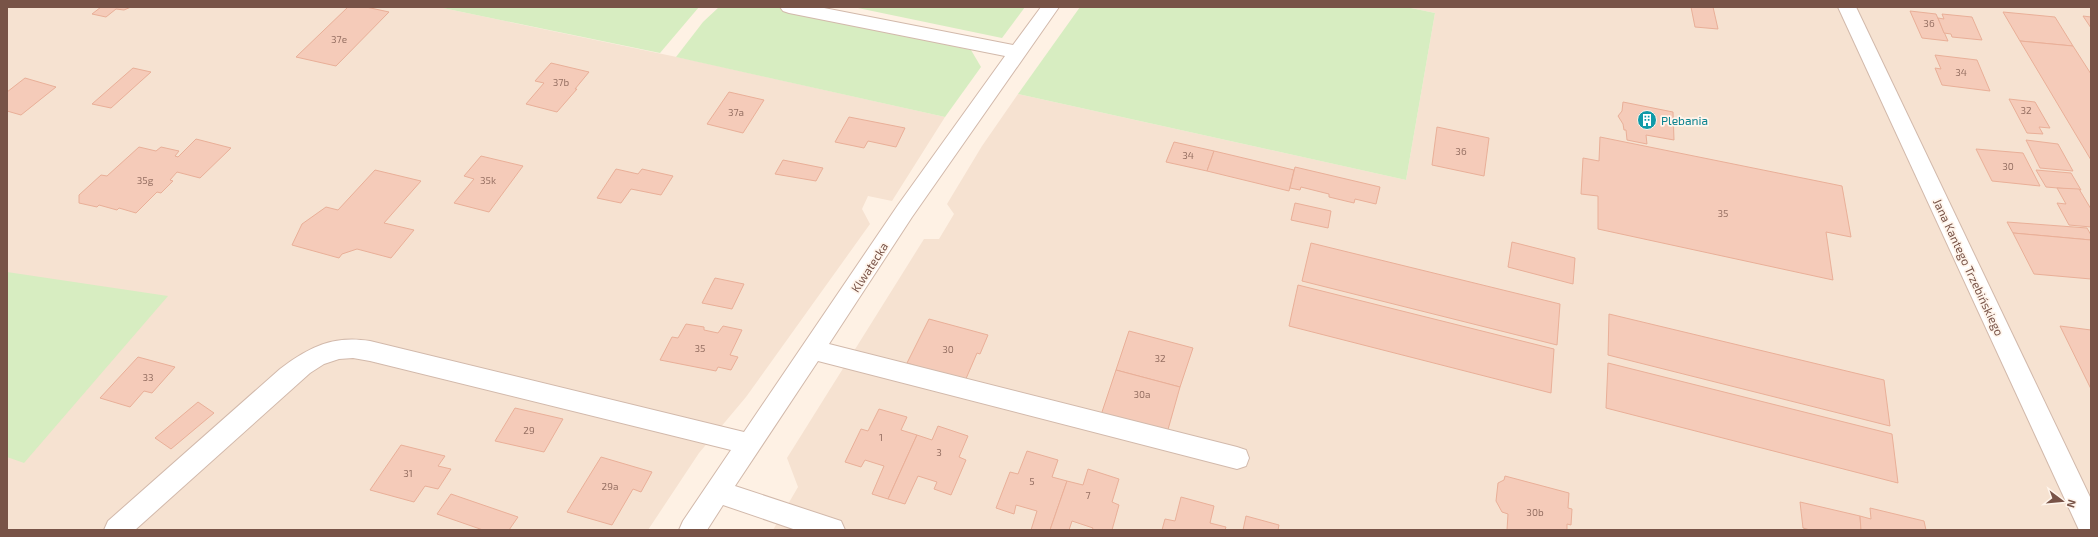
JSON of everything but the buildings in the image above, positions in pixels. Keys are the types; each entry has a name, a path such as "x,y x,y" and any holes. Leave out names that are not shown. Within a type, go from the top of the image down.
{"street":[{"path":"788,7 1018,52"},
{"name":"Klwatecka","path":"692,530 748,444 814,350 905,211 1050,7"},
{"name":"Jana Kantego Trzebińskiego","path":"1847,7 2091,527"},
{"path":"117,530 288,376 308,360 326,352 348,347 748,444"},
{"path":"814,350 1237,458"},
{"path":"717,492 832,530"}],"shaded area":[{"path":"7,7 438,7 691,60 945,117 892,201 868,196 862,209 870,224 746,397 699,453 648,530 7,530"},
{"path":"1406,7 2091,7 2091,530 773,530 798,487 787,458 924,239 939,239 954,214 947,204 982,146 1018,94 1406,180 1435,13"}],"green space":[{"path":"438,7 699,7 660,53"},
{"path":"719,7 777,7 971,50 981,67 945,117 676,57 703,22"},
{"path":"853,7 1025,7 1002,38"},
{"path":"1080,7 1406,7 1435,13 1406,180 1018,94"},
{"path":"7,272 168,296 24,463 7,457"}],"place":[{"name":"Plebania","path":"1647,120"}]}
